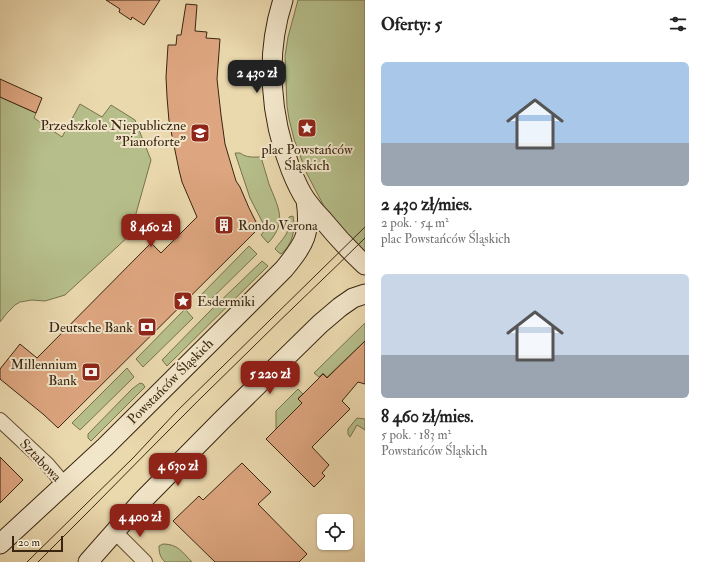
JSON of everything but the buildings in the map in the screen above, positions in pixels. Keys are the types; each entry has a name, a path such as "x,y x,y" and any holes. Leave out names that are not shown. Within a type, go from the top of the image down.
{"main road":[{"path":"283,0 274,44 272,86 277,124 284,151 296,181 306,200 342,242 365,265"},
{"name":"Powstańców Śląskich","path":"0,544 105,447 275,278 302,245 308,222 306,200"},
{"path":"88,562 141,502 320,324 340,307 354,298 365,294"}],"street":[{"name":"Sztabowa","path":"0,420 40,457 64,484"},
{"path":"115,532 145,562"}],"green space":[{"path":"298,0 365,0 365,254 327,212 306,172 294,139 287,106 285,56 288,37"},
{"path":"0,97 36,113 34,118 62,137 80,104 102,117 111,105 135,120 151,160 130,235 65,295 45,301 32,300 20,302 7,313 0,322"},
{"path":"235,153 240,153 250,157 261,157 279,214 278,228 268,243 261,235 266,229 250,198"},
{"path":"293,216 294,227 292,237 288,246 281,254 275,249 287,232 289,217"},
{"path":"249,246 257,254 204,306 197,299"},
{"path":"262,261 268,266 167,366 162,360"},
{"path":"185,309 193,318 143,367 136,359"},
{"path":"365,323 365,342 327,377 323,373 319,377 314,373"},
{"path":"127,368 134,377 80,430 72,423"},
{"path":"140,383 145,387 91,441 88,438 88,434 132,389"},
{"path":"298,389 303,394 298,398 302,403 276,429 276,411"},
{"path":"357,418 365,419 365,430 357,425 350,437 348,434 348,429"},
{"path":"163,544 176,547 192,562 165,562 159,551 159,546"}],"tram line":[{"path":"27,562 134,457 176,412 365,227"},
{"path":"38,562 198,401 365,238"}],"place":[{"name":"plac Powstańców Śląskich","path":"307,128"},
{"name":"Przedszkole Niepubliczne \"Pianoforte\"","path":"200,133"},
{"name":"Rondo Verona","path":"224,225"},
{"name":"Esdermiki","path":"183,301"},
{"name":"Deutsche Bank","path":"147,327"},
{"name":"Millennium Bank","path":"91,372"}]}
